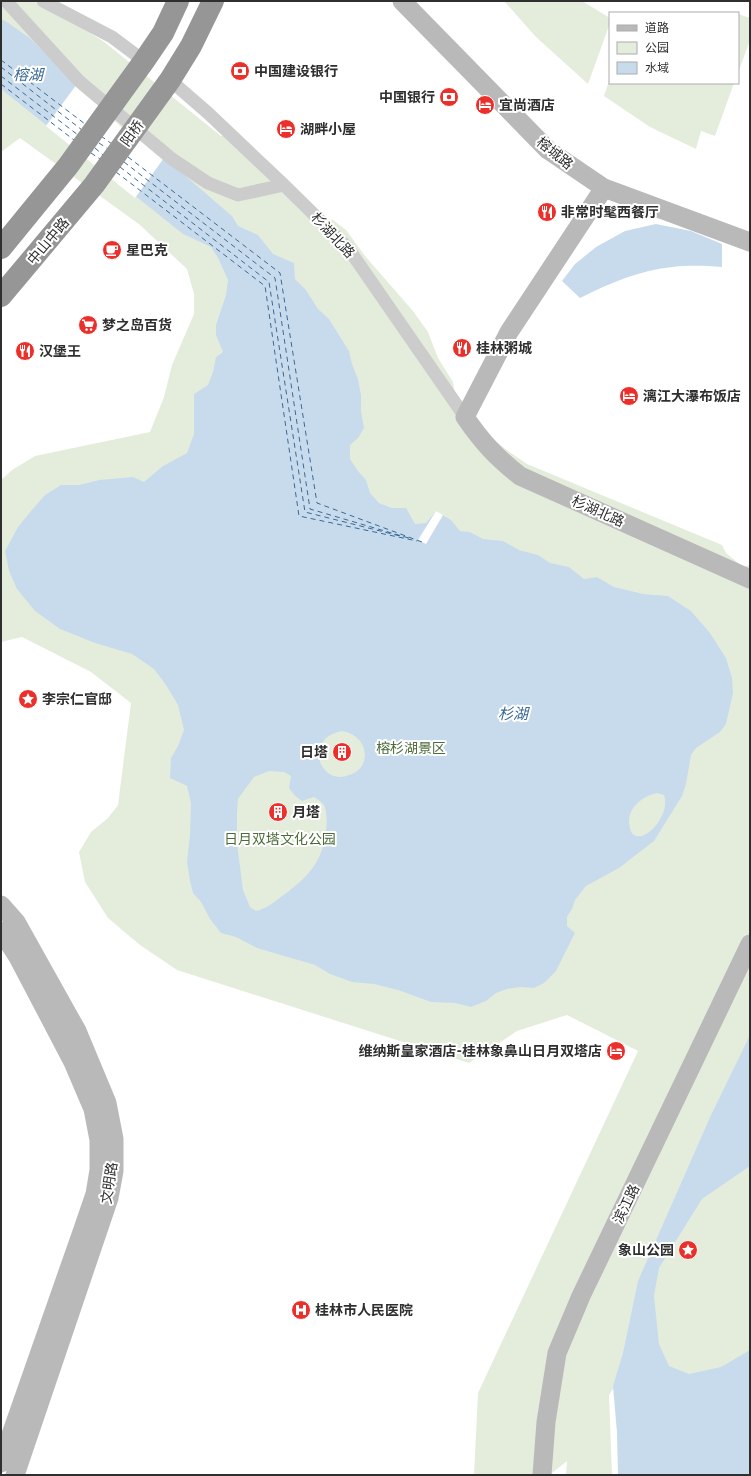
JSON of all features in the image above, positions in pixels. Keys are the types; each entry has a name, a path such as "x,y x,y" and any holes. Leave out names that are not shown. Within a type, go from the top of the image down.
{"highway":[{"path":"1,248 68,166 144,61 163,33 178,1"},
{"path":"170,80 191,46 212,1"},
{"name":"阳桥","path":"94,186 170,80"},
{"name":"中山中路","path":"1,296 94,186"}],"street":[{"path":"6,1 78,81 172,159 208,183 238,195 284,186"},
{"path":"43,1 112,37 144,61"},
{"name":"榕城路","path":"402,1 548,150 604,188 750,242"},
{"name":"杉湖北路","path":"170,80 208,113 348,248 479,438 498,458 520,476 750,578"},
{"path":"464,416 509,332 604,188"},
{"name":"文明路","path":"1,905 16,922 77,1031 107,1103 114,1139 114,1171 105,1211 15,1475"},
{"name":"文明路","path":"1,931 18,957 73,1062 93,1109 99,1140 99,1170 95,1194 1,1463"},
{"name":"滨江路","path":"542,1475 546,1422 557,1353 581,1296 750,944"}],"green space":[{"name":"榕杉湖景区","path":"1,1 32,1 55,11 103,41 221,136 226,136 309,216 333,220 346,230 365,256 413,311 428,332 438,358 453,382 459,423 490,437 527,464 722,545 726,553 743,567 750,565 750,1362 680,1391 636,1355 609,1395 612,1475 566,1475 567,1461 551,1475 474,1475 478,1393 638,1051 567,1015 517,1031 469,1063 177,970 140,945 108,918 85,882 79,852 91,832 108,818 118,805 131,703 91,672 22,637 1,642 1,480 12,470 35,456 150,432 164,397 172,365 194,314 194,294 187,269 140,225 20,138 1,152"},
{"path":"504,1 582,1 609,17 609,26 588,84 536,37"},
{"path":"739,14 750,18 750,40 739,70"},
{"path":"609,81 609,84 734,84 715,136 701,131 696,149 650,127 604,96"}],"water":[{"name":"杉湖","path":"1,19 31,39 119,128 182,173 232,216 238,226 258,235 273,254 294,263 295,279 306,290 318,309 329,319 349,351 358,379 364,428 358,438 350,445 350,459 366,480 370,493 379,503 392,508 406,508 415,524 426,523 436,511 451,520 460,531 470,532 483,539 503,541 519,550 538,555 550,563 569,567 584,579 597,577 614,587 643,594 668,596 691,611 710,633 726,658 732,678 733,693 726,724 720,732 696,748 691,755 686,784 682,796 654,841 619,868 586,886 575,900 567,917 567,926 575,933 556,971 544,983 534,988 521,987 507,989 496,993 486,1001 471,1007 455,1003 431,1002 398,990 374,984 352,982 330,974 315,965 257,948 236,937 221,933 210,919 201,902 193,893 187,862 191,803 187,786 170,778 171,758 178,746 184,730 178,705 154,669 132,654 95,643 60,629 35,611 17,589 9,571 5,551 18,527 31,511 45,495 61,485 79,485 99,480 133,477 144,482 163,466 187,453 194,434 194,394 208,385 213,372 216,357 223,352 216,335 216,325 226,295 228,280 211,247 183,234 1,89","holes":["342,731 352,734 360,741 365,755 362,766 356,772 338,777 330,774 323,768 319,751 322,743 330,735","269,771 284,772 291,776 289,788 295,796 302,801 314,797 321,802 325,808 327,821 322,851 308,874 285,894 268,906 256,911 250,907 243,890 237,843 238,799 254,777","657,793 664,795 664,811 659,821 651,831 643,835 635,836 631,832 629,824 631,812 637,803 652,794"]},
{"path":"656,224 691,231 722,244 722,267 685,266 649,271 614,282 580,298 562,281 575,264 596,247 625,231"},
{"path":"750,1035 750,1166 702,1199 659,1268 654,1296 659,1344 669,1366 689,1374 721,1367 750,1350 750,1475 618,1475 617,1433 613,1386 623,1353 638,1281 711,1115"}],"pier":[{"path":"77,84 120,126 164,158 135,198 46,126"},
{"path":"436,511 443,515 426,544 418,540"}],"ferry route":[{"path":"1,60 85,124"},
{"path":"1,67 82,130"},
{"path":"1,76 78,135"},
{"path":"1,84 74,140"},
{"path":"101,136 112,144"},
{"path":"99,143 108,149"},
{"path":"95,148 103,155"},
{"path":"91,153 100,159"},
{"path":"128,157 280,273 317,503 422,542"},
{"path":"124,162 275,278 310,509 412,539"},
{"path":"120,167 269,282 305,512 404,537"},
{"path":"116,172 265,286 299,516 417,541"}],"place":[{"name":"中国建设银行","path":"240,71"},
{"name":"中国银行","path":"449,97"},
{"name":"宜尚酒店","path":"485,105"},
{"name":"湖畔小屋","path":"286,129"},
{"name":"非常时髦西餐厅","path":"547,212"},
{"name":"星巴克","path":"112,250"},
{"name":"梦之岛百货","path":"88,325"},
{"name":"桂林粥城","path":"462,348"},
{"name":"汉堡王","path":"25,351"},
{"name":"漓江大瀑布饭店","path":"629,396"},
{"name":"李宗仁官邸","path":"28,699"},
{"name":"日塔","path":"342,752"},
{"name":"月塔","path":"278,812"},
{"name":"维纳斯皇家酒店-桂林象鼻山日月双塔店","path":"616,1051"},
{"name":"象山公园","path":"688,1250"},
{"name":"桂林市人民医院","path":"301,1310"}],"water label":[{"name":"榕湖","path":"28,75"}],"park label":[{"name":"日月双塔文化公园","path":"280,839"}]}
